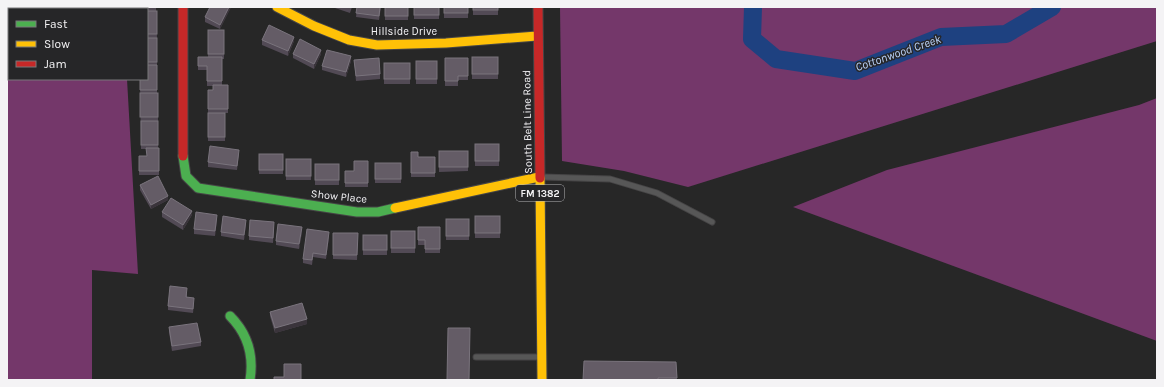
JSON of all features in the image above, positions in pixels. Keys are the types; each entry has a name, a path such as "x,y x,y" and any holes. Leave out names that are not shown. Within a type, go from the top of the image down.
{"street":[{"name":"Show Place","path":"183,7 183,161 186,176 198,188 357,212 378,212 539,176"},
{"name":"Hillside Drive","path":"277,7 314,26 349,40 378,45 446,43 537,36"},
{"name":"South Belt Line Road","path":"538,7 537,36 542,380"},
{"path":"230,316 239,323 250,344 252,374 250,380"}],"lane":[{"path":"539,176 610,179 657,193 712,222"},
{"path":"476,357 541,356"}],"shaded area":[{"path":"7,7 122,7 8,8 8,80 127,80 138,274 92,270 92,380 7,380"},
{"path":"560,7 1157,7 1157,41 688,187 624,171 562,161"},
{"path":"1157,98 1157,341 793,207 887,170 1139,105"}],"building":[{"path":"210,7 229,7 220,25 205,17"},
{"path":"357,7 380,7 379,16 356,13"},
{"path":"385,7 408,7 408,16 385,16"},
{"path":"414,7 439,7 439,15 414,15"},
{"path":"444,7 468,7 468,13 444,13"},
{"path":"473,7 498,7 498,10 473,10"},
{"path":"148,11 157,11 157,34 148,34"},
{"path":"269,25 294,37 288,51 262,40"},
{"path":"208,30 224,30 224,54 208,54"},
{"path":"148,38 157,38 157,62 148,62"},
{"path":"300,39 321,50 314,64 293,54"},
{"path":"327,50 351,56 346,72 322,66"},
{"path":"198,57 222,57 222,81 207,81 207,66 198,66"},
{"path":"472,57 498,57 498,74 472,74"},
{"path":"379,58 380,74 356,76 354,60"},
{"path":"445,58 468,58 468,76 458,76 458,81 445,81"},
{"path":"416,61 437,61 437,79 416,79"},
{"path":"384,63 410,63 410,79 384,79"},
{"path":"148,65 157,65 157,90 140,90 140,80 148,80"},
{"path":"213,85 228,85 228,109 208,109 208,90 213,90"},
{"path":"140,93 158,93 158,117 140,117"},
{"path":"208,113 225,113 225,137 208,137"},
{"path":"141,121 158,121 158,145 141,145"},
{"path":"475,144 499,144 499,161 475,161"},
{"path":"210,146 239,150 237,166 208,162"},
{"path":"146,148 159,148 159,171 139,171 139,156 147,156"},
{"path":"439,151 468,151 468,167 439,167"},
{"path":"411,152 418,152 418,157 435,157 435,173 411,173"},
{"path":"259,154 283,154 283,170 259,170"},
{"path":"286,159 311,159 311,176 286,176"},
{"path":"354,161 368,161 368,183 345,183 345,171 354,171"},
{"path":"375,163 401,163 401,179 375,179"},
{"path":"315,164 339,164 339,180 315,180"},
{"path":"158,176 168,196 151,205 140,185"},
{"path":"171,198 192,211 183,225 162,212"},
{"path":"196,212 217,215 215,231 194,229"},
{"path":"223,216 246,220 244,235 221,232"},
{"path":"475,216 500,216 500,233 475,233"},
{"path":"446,219 469,219 469,236 446,236"},
{"path":"250,220 274,222 273,238 249,236"},
{"path":"278,224 302,227 299,244 276,241"},
{"path":"418,227 440,227 440,249 425,249 425,240 418,240"},
{"path":"307,229 329,232 326,255 313,253 312,260 303,259"},
{"path":"391,231 415,231 415,248 391,248"},
{"path":"333,233 358,233 357,255 333,255"},
{"path":"363,235 387,235 387,250 363,250"},
{"path":"170,286 187,288 186,297 194,298 193,309 168,306"},
{"path":"302,303 307,319 275,328 270,312"},
{"path":"197,323 201,342 172,346 169,327"},
{"path":"448,328 470,328 469,380 447,380"},
{"path":"584,361 676,362 677,378 658,378 658,380 583,380"},
{"path":"284,364 301,364 301,380 274,380 274,377 284,377"}],"waterway":[{"name":"Cottonwood Creek","path":"753,7 752,39 776,59 855,71 941,37 1006,34 1052,7"}],"traffic: fast":[{"path":"183,156 186,176 198,188 357,212 378,212 395,208"},
{"path":"230,316 241,330 248,345 251,362 250,380"}],"traffic: slow":[{"path":"277,7 314,26 349,40 377,45 446,43 537,36"},
{"path":"395,208 539,177"},
{"path":"540,178 542,380"}],"traffic: jam":[{"path":"183,7 183,156"},
{"path":"538,7 540,178"}]}
